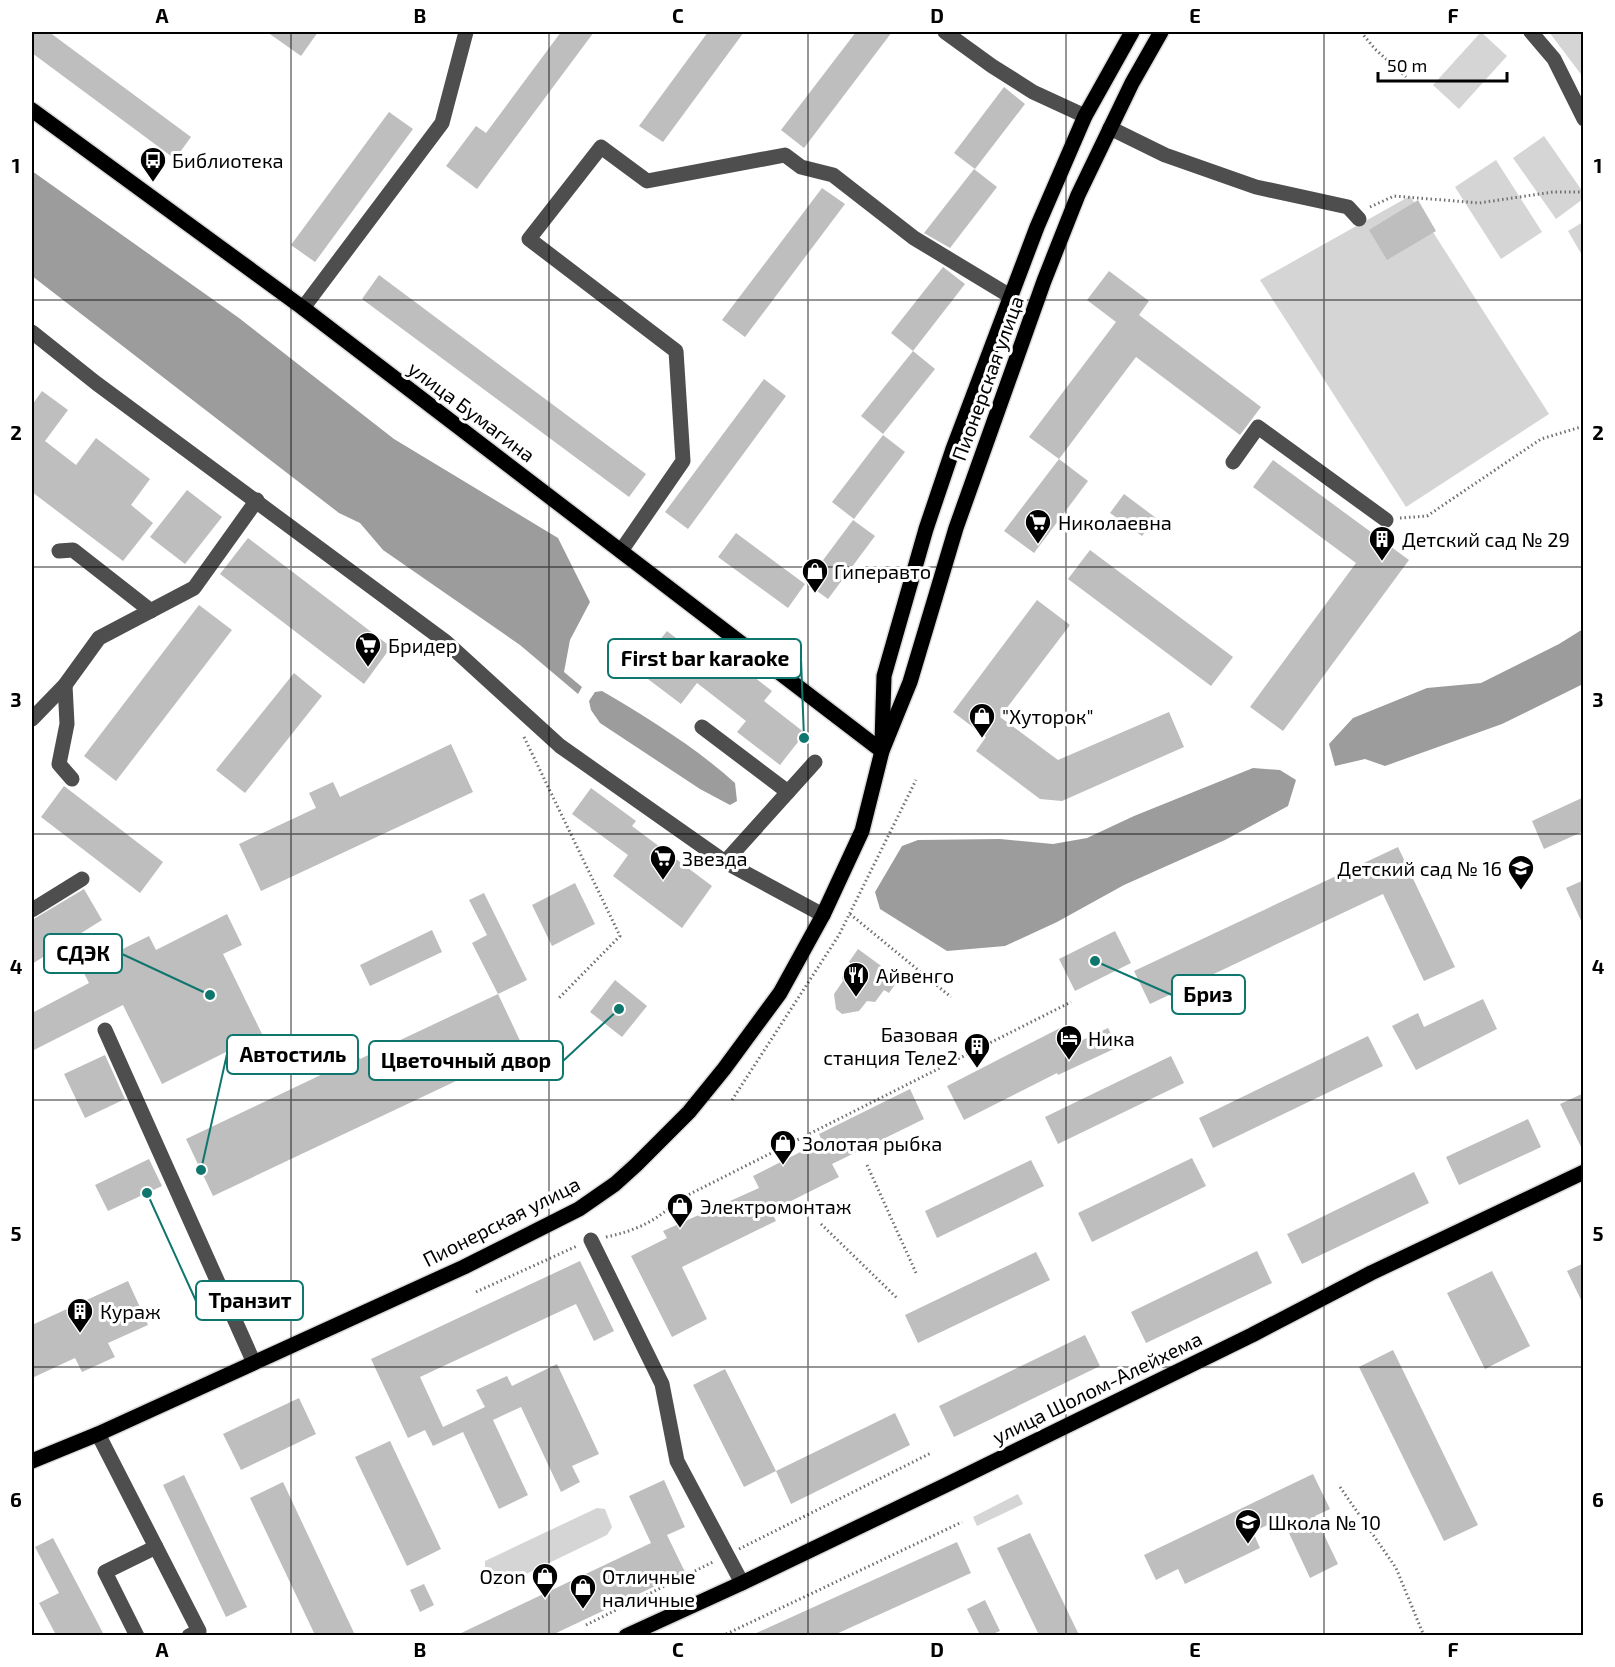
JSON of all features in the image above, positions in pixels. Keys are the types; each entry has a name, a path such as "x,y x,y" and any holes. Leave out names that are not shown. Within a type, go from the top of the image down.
{"main road":[{"name":"Пионерская улица","path":"882,751 884,676 930,519 1010,296 1085,116 1132,32"},
{"name":"Пионерская улица","path":"32,1461 98,1434 254,1363 533,1233 579,1209 615,1184 689,1112 724,1069 780,993 824,915 862,831 882,751 910,682 956,528 1044,281 1078,195 1132,83 1161,32"},
{"name":"улица Бумагина","path":"32,110 303,308 882,751"},
{"path":"1085,116 1110,128"},
{"name":"улица Шолом-Алейхема","path":"626,1635 742,1582 1146,1387 1390,1264 1584,1172"}],"street":[{"path":"303,308 442,123 466,32"},
{"path":"945,32 1033,92 1085,116"},
{"path":"1532,32 1554,59 1584,118"},
{"path":"1110,128 1165,155 1256,187 1347,207 1359,219"},
{"path":"621,551 683,461 676,351 529,239 601,147 647,182 785,155 801,167 833,175 914,238 1010,296"},
{"path":"32,332 96,383 446,642 560,746 725,862 824,915"},
{"path":"1233,462 1258,427 1386,520"},
{"path":"32,719 65,685 99,638 194,588 256,500"},
{"path":"59,550 73,550 151,610"},
{"path":"65,685 67,724 58,764 72,779"},
{"path":"702,727 788,792"},
{"path":"725,862 815,762"},
{"path":"32,910 82,879"},
{"path":"105,1030 254,1363"},
{"path":"591,1240 662,1383 677,1461 742,1582"},
{"path":"98,1434 199,1631 189,1635"},
{"path":"137,1635 105,1572 156,1547"}],"path":[{"path":"1361,32 1375,50 1406,77"},
{"path":"1347,207 1366,208 1394,196 1479,203 1553,192 1584,192"},
{"path":"1386,520 1427,516 1541,439 1584,426"},
{"path":"524,735 620,936 560,998"},
{"path":"732,1100 839,935 916,780"},
{"path":"850,914 951,997"},
{"path":"476,1292 591,1240 624,1233 663,1215 678,1200 1071,1002"},
{"path":"867,1165 917,1275"},
{"path":"821,1224 897,1298"},
{"path":"586,1625 931,1453"},
{"path":"1341,1487 1396,1568 1424,1635"},
{"path":"722,1635 962,1522"}],"shaded area":[{"path":"1481,32 1507,56 1459,109 1433,85"},
{"path":"1549,32 1583,32 1583,77"},
{"path":"1544,136 1583,192 1583,199 1556,219 1513,158"},
{"path":"1496,160 1542,232 1501,259 1455,187"},
{"path":"32,171 239,318 394,439 558,538 590,602 570,640 564,672 582,687 578,694 520,645 383,550 360,523 339,513 32,276"},
{"path":"1410,196 1549,414 1406,507 1260,280"},
{"path":"1583,222 1583,257 1568,231"},
{"path":"1583,629 1583,684 1502,724 1385,766 1365,759 1335,766 1329,744 1353,718 1427,688 1481,683 1559,644"},
{"path":"602,691 671,734 720,770 735,783 737,801 730,805 700,789 600,723 591,710 589,701 595,692"},
{"path":"1253,768 1280,770 1296,780 1288,806 1225,840 1124,885 1057,922 1005,946 947,951 880,909 875,892 902,846 918,840 1000,839 1053,844 1087,838 1134,816"},
{"path":"1018,1494 1023,1504 977,1526 973,1517"},
{"path":"597,1508 605,1509 612,1527 607,1535 497,1588 492,1583 485,1561"}],"building":[{"path":"32,32 49,32 191,137 175,159 32,53"},
{"path":"267,32 318,32 301,56"},
{"path":"561,32 594,32 477,189 446,166 476,126 486,133"},
{"path":"708,32 744,32 663,142 639,126"},
{"path":"856,32 892,32 804,148 781,130"},
{"path":"1004,87 1025,104 975,169 954,153"},
{"path":"389,112 413,129 315,262 291,245"},
{"path":"974,169 997,187 950,248 924,233"},
{"path":"822,188 845,204 745,337 722,320"},
{"path":"1418,200 1436,231 1387,260 1369,230"},
{"path":"943,267 965,284 913,351 891,333"},
{"path":"1109,271 1149,301 1139,315 1261,407 1240,435 1136,357 1059,459 1029,437 1116,322 1087,300"},
{"path":"379,275 646,474 629,497 362,299"},
{"path":"913,351 935,369 883,434 861,416"},
{"path":"764,379 786,396 688,529 665,512"},
{"path":"42,391 68,410 45,441 76,465 96,438 150,479 131,505 153,523 123,561 32,492 32,405"},
{"path":"883,435 905,452 854,519 832,502"},
{"path":"1059,459 1088,481 1034,553 1004,531"},
{"path":"1273,460 1409,560 1283,731 1250,707 1356,563 1253,487"},
{"path":"187,490 222,517 185,564 150,537"},
{"path":"1124,494 1156,518 1142,536 1110,513"},
{"path":"853,520 875,536 828,599 806,583"},
{"path":"736,533 805,584 788,608 718,557"},
{"path":"248,538 391,647 364,684 220,574"},
{"path":"1090,550 1233,657 1211,686 1068,579"},
{"path":"1037,600 1070,625 1000,717 1058,760 1169,712 1184,747 1062,801 1040,799 976,751 986,737 953,712"},
{"path":"199,605 232,630 116,781 84,756"},
{"path":"667,631 709,664 719,650 772,691 764,701 805,733 780,765 737,732 746,721 697,683 681,704 636,670"},
{"path":"294,673 322,696 245,793 216,770"},
{"path":"451,744 473,792 261,891 239,844 316,808 309,793 333,782 340,797"},
{"path":"64,786 163,862 140,893 41,817"},
{"name":"Звезда","path":"591,788 636,821 632,826 712,886 682,928 613,876 628,855 572,814"},
{"path":"1584,797 1584,831 1544,849 1532,821"},
{"path":"1398,847 1455,967 1424,981 1383,894 1150,1004 1134,971"},
{"path":"1584,880 1584,927 1566,888"},
{"path":"575,883 595,924 552,946 532,905"},
{"path":"84,889 102,920 32,964 32,920"},
{"path":"484,893 527,980 498,994 472,943 487,935 469,900"},
{"path":"227,914 242,945 223,954 262,1034 162,1084 123,1005 32,1051 32,1013 89,983 82,969 149,936 156,950"},
{"path":"432,930 442,952 370,986 360,965"},
{"path":"1115,931 1131,963 1075,991 1059,959"},
{"path":"858,949 899,979 889,993 884,990 875,1002 867,1001 859,1011 842,1014 836,1009 834,994 851,964 849,962"},
{"path":"615,980 647,1006 622,1037 590,1012"},
{"path":"498,994 524,1049 213,1196 186,1139 327,1072 317,1052 349,1037 360,1059"},
{"path":"1483,999 1497,1029 1416,1070 1392,1026 1418,1013 1424,1027"},
{"path":"1064,1026 1072,1045 1108,1028 1118,1047 1058,1075 1057,1073 964,1120 947,1086"},
{"path":"1368,1036 1383,1066 1213,1148 1199,1118"},
{"path":"105,1055 125,1099 85,1118 64,1074"},
{"path":"1171,1056 1184,1083 1058,1144 1045,1117"},
{"path":"910,1089 924,1119 832,1164 839,1177 771,1211 776,1221 682,1267 707,1319 672,1337 631,1256 667,1238 663,1231 759,1188 753,1176 822,1141 819,1134"},
{"path":"1584,1093 1584,1153 1560,1104"},
{"path":"1528,1119 1541,1147 1459,1185 1446,1157"},
{"path":"1192,1158 1206,1186 1092,1242 1078,1213"},
{"path":"149,1159 162,1186 108,1211 95,1185"},
{"path":"1031,1160 1044,1186 937,1238 925,1211"},
{"path":"1414,1172 1429,1203 1302,1264 1287,1234"},
{"path":"1257,1251 1272,1283 1146,1343 1131,1312"},
{"path":"1036,1252 1050,1280 918,1343 905,1315"},
{"path":"580,1261 614,1331 594,1341 576,1304 420,1377 443,1427 485,1407 476,1390 507,1376 512,1386 557,1364 599,1454 572,1466 580,1482 561,1492 521,1407 493,1420 528,1495 499,1509 463,1432 433,1446 425,1430 408,1438 371,1359"},
{"path":"1584,1263 1584,1306 1567,1271"},
{"path":"1492,1271 1530,1346 1485,1369 1447,1293"},
{"name":"Кураж","path":"128,1281 148,1325 108,1343 115,1357 82,1372 75,1358 32,1378 32,1325"},
{"path":"1085,1335 1100,1366 954,1437 939,1406"},
{"path":"1393,1350 1478,1525 1444,1541 1359,1367"},
{"path":"725,1369 776,1471 744,1487 693,1385"},
{"path":"299,1398 316,1434 241,1470 223,1434"},
{"path":"895,1413 910,1445 791,1504 776,1471"},
{"path":"390,1441 441,1549 407,1566 355,1457"},
{"path":"1313,1474 1330,1509 1315,1516 1338,1564 1310,1578 1282,1518 1253,1532 1260,1548 1185,1584 1178,1569 1156,1580 1144,1555"},
{"path":"184,1475 247,1607 226,1617 163,1485"},
{"path":"664,1480 685,1527 667,1535 685,1572 552,1635 457,1635 651,1543 629,1496"},
{"path":"283,1482 355,1635 315,1635 250,1498"},
{"path":"1030,1533 1079,1635 1039,1635 997,1548"},
{"path":"53,1538 104,1635 56,1635 39,1603 59,1593 35,1547"},
{"path":"957,1542 971,1573 834,1635 752,1635"},
{"path":"424,1584 434,1605 420,1612 410,1590"},
{"path":"985,1600 1000,1631 990,1635 980,1635 967,1609"}],"place":[{"name":"Библиотека","path":"153,183"},
{"name":"Николаевна","path":"1038,545"},
{"name":"Детский сад № 29","path":"1382,562"},
{"name":"Гиперавто","path":"815,594"},
{"name":"Бридер","path":"368,668"},
{"name":"First bar karaoke","path":"804,738"},
{"name":"\"Хуторок\"","path":"982,739"},
{"name":"Звезда","path":"663,881"},
{"name":"Детский сад № 16","path":"1521,891"},
{"name":"Бриз","path":"1095,961"},
{"name":"СДЭК","path":"210,995"},
{"name":"Айвенго","path":"856,998"},
{"name":"Цветочный двор","path":"619,1009"},
{"name":"Ника","path":"1069,1061"},
{"name":"Базовая станция Теле2","path":"977,1069"},
{"name":"Золотая рыбка","path":"783,1166"},
{"name":"Автостиль","path":"201,1170"},
{"name":"Транзит","path":"147,1193"},
{"name":"Электромонтаж","path":"680,1229"},
{"name":"Кураж","path":"80,1334"},
{"name":"Школа № 10","path":"1248,1545"},
{"name":"Ozon","path":"545,1599"},
{"name":"Отличные наличные","path":"583,1610"}]}
